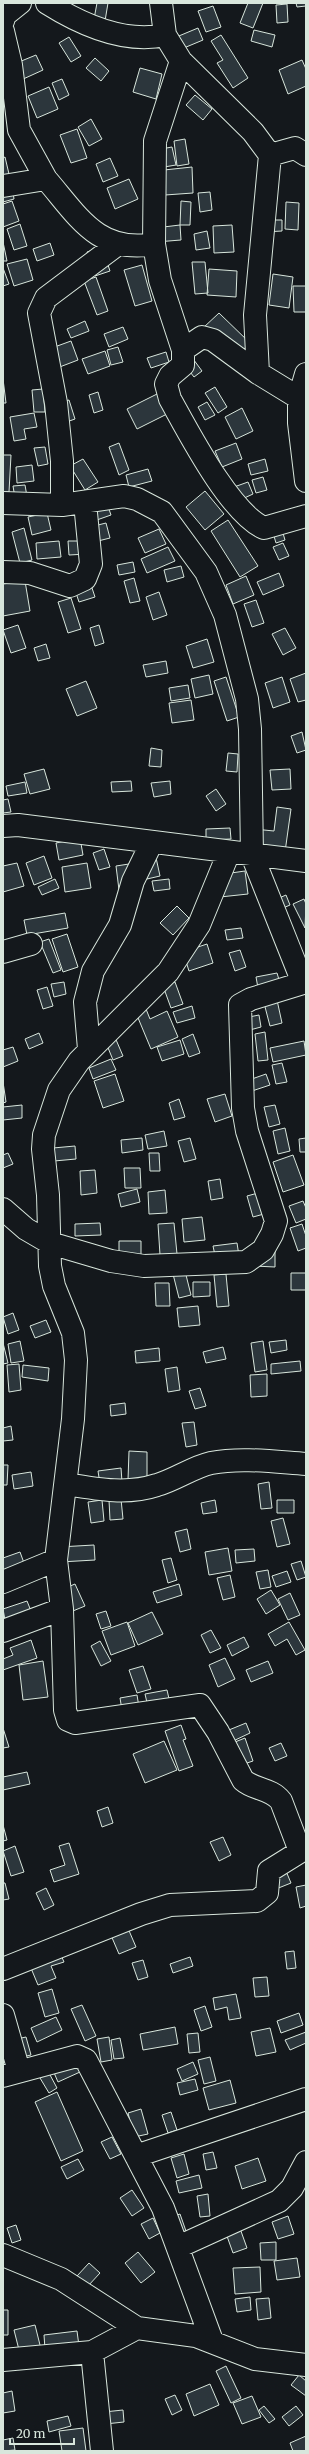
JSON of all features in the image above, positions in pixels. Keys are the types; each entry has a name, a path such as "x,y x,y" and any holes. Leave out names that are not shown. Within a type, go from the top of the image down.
{"street":[{"path":"3,21 5,15 20,3"},
{"path":"161,3 165,35 181,61 253,132 270,155 255,315 258,373"},
{"path":"55,5 107,32 138,39 165,35"},
{"path":"3,31 11,66 19,130 46,179 87,226 104,239 118,244 136,247 154,244"},
{"path":"181,61 155,141 154,244 160,280 182,350 183,365 170,376 166,384 170,399 225,491 248,518 264,528 306,516"},
{"path":"270,155 295,148 306,155"},
{"path":"3,186 46,179"},
{"path":"62,505 62,461 56,403 39,313 46,298 118,244"},
{"path":"182,350 202,337 208,338 258,373 299,398"},
{"path":"306,374 299,398 299,423 306,481"},
{"path":"3,502 62,505 85,503 124,496 137,499 162,512 174,526 206,572 225,615 247,699 250,729 252,855 304,984 251,999 240,1005 243,1108 247,1131 276,1221 272,1234 263,1250 246,1262 144,1266 111,1261 50,1243 26,1229 3,1209"},
{"path":"3,572 30,573 70,586 85,579 91,564 85,503"},
{"path":"3,826 18,825 306,861"},
{"path":"89,1049 85,1002 88,985 93,971 120,926 133,881 152,842"},
{"path":"3,1969 141,1914 170,1905 258,1901 267,1894 269,1871 303,1850 278,1796 249,1786 243,1780 218,1732 200,1705 75,1723 68,1720 64,1703 62,1609 56,1560 73,1419 76,1360 72,1333 54,1286 50,1266 48,1195 43,1155 44,1135 59,1090 89,1049 168,972 199,925 229,852"},
{"path":"3,952 31,944"},
{"path":"66,1484 105,1490 135,1490 156,1486 212,1463 244,1461 306,1464"},
{"path":"3,1582 56,1560"},
{"path":"3,1631 62,1609"},
{"path":"3,2015 11,2074 77,2056 86,2060 163,2208 212,2341"},
{"path":"136,2156 306,2099"},
{"path":"178,2247 279,2201 292,2188 306,2162"},
{"path":"3,2256 61,2279 137,2328 196,2336 212,2341 255,2360 306,2365"},
{"path":"3,2360 92,2352 137,2328"},
{"path":"92,2352 102,2451"}],"building":[{"path":"97,3 108,3 105,21 94,19"},
{"path":"248,3 263,3 253,28 240,23"},
{"path":"296,3 306,3 306,6 297,7"},
{"path":"287,4 288,22 277,23 276,5"},
{"path":"213,6 221,27 206,32 198,11"},
{"path":"198,28 203,40 179,50 174,38"},
{"path":"254,30 275,35 272,47 251,41"},
{"path":"221,35 248,78 233,88 217,63 223,60 211,41"},
{"path":"69,37 81,56 71,62 59,43"},
{"path":"36,55 43,70 21,80 14,64"},
{"path":"95,58 109,71 101,81 86,68"},
{"path":"302,60 306,69 306,86 288,94 279,70"},
{"path":"140,68 162,74 156,99 133,92"},
{"path":"62,79 69,95 59,100 52,83"},
{"path":"49,87 58,109 37,118 28,96"},
{"path":"195,95 212,109 203,120 186,105"},
{"path":"91,119 102,139 89,146 78,127"},
{"path":"77,129 87,158 71,163 60,135"},
{"path":"185,139 189,164 177,166 174,141"},
{"path":"172,147 176,165 164,167 161,149"},
{"path":"5,157 9,174 3,176 3,158"},
{"path":"110,158 118,176 103,182 96,164"},
{"path":"192,167 193,193 165,195 164,170"},
{"path":"129,179 138,199 115,209 107,188"},
{"path":"12,186 14,199 3,202 3,188"},
{"path":"210,192 212,210 200,212 198,193"},
{"path":"12,201 19,221 3,227 3,204"},
{"path":"181,201 191,202 190,225 180,225"},
{"path":"286,202 299,203 298,230 285,229"},
{"path":"263,220 282,220 282,231 264,232"},
{"path":"20,224 27,246 14,250 7,229"},
{"path":"180,225 181,240 156,242 155,228"},
{"path":"232,225 234,252 214,253 213,226"},
{"path":"207,231 210,248 196,250 194,234"},
{"path":"3,242 7,261 3,261"},
{"path":"50,243 54,255 37,261 33,249"},
{"path":"102,247 110,271 95,276 87,252"},
{"path":"27,259 33,280 14,286 7,264"},
{"path":"192,262 205,262 208,293 195,294"},
{"path":"142,265 152,301 135,306 124,270"},
{"path":"3,268 9,284 3,286"},
{"path":"209,269 237,271 236,297 207,295"},
{"path":"273,274 293,277 289,308 269,305"},
{"path":"96,277 108,311 97,315 84,281"},
{"path":"293,286 306,286 306,312 294,312"},
{"path":"219,313 250,343 234,359 203,328"},
{"path":"85,321 89,331 71,338 67,329"},
{"path":"123,327 128,339 109,347 104,334"},
{"path":"71,341 78,360 57,368 49,349"},
{"path":"118,347 123,362 111,365 107,350"},
{"path":"185,348 202,371 194,377 177,355"},
{"path":"105,351 110,366 88,374 82,359"},
{"path":"166,352 169,362 151,368 147,358"},
{"path":"3,379 6,403 3,403"},
{"path":"215,387 227,407 218,413 205,393"},
{"path":"43,389 45,412 34,412 32,390"},
{"path":"98,392 103,410 94,413 89,395"},
{"path":"159,393 169,413 137,429 127,409"},
{"path":"69,400 75,419 58,425 51,405"},
{"path":"207,402 215,415 205,420 198,407"},
{"path":"242,408 253,431 236,439 225,417"},
{"path":"34,413 37,427 24,429 26,439 14,441 10,417"},
{"path":"119,443 129,470 119,475 109,447"},
{"path":"236,443 242,459 222,467 215,451"},
{"path":"45,447 48,464 38,466 34,448"},
{"path":"3,455 11,455 9,492 3,492"},
{"path":"83,459 98,482 85,490 70,466"},
{"path":"265,459 268,471 251,475 248,464"},
{"path":"32,465 34,481 17,483 16,467"},
{"path":"148,469 152,481 129,487 126,475"},
{"path":"263,477 267,490 256,493 252,480"},
{"path":"248,482 253,494 240,500 234,487"},
{"path":"25,485 29,508 17,510 13,486"},
{"path":"205,491 224,514 205,530 186,507"},
{"path":"106,501 111,515 94,521 89,507"},
{"path":"47,513 51,530 32,535 28,517"},
{"path":"228,520 258,566 240,577 211,531"},
{"path":"106,523 110,538 98,541 94,526"},
{"path":"280,523 285,540 276,543 271,526"},
{"path":"24,528 32,560 20,563 12,532"},
{"path":"159,529 166,544 145,553 138,538"},
{"path":"59,541 61,557 37,559 36,543"},
{"path":"68,541 86,541 87,554 69,555"},
{"path":"283,543 289,556 279,560 273,547"},
{"path":"168,547 175,561 147,573 141,559"},
{"path":"133,562 135,572 119,575 117,565"},
{"path":"181,566 184,577 167,582 164,570"},
{"path":"279,573 284,586 263,595 257,582"},
{"path":"246,576 254,595 233,604 226,585"},
{"path":"134,578 140,601 130,603 124,581"},
{"path":"25,581 30,611 3,616 3,584"},
{"path":"91,585 95,597 79,602 75,590"},
{"path":"159,592 167,615 153,620 146,597"},
{"path":"71,598 81,629 68,633 58,602"},
{"path":"256,600 264,623 252,627 244,604"},
{"path":"18,625 26,648 11,653 3,630"},
{"path":"99,625 104,643 95,646 90,628"},
{"path":"285,628 296,648 283,655 272,634"},
{"path":"207,639 214,662 193,668 186,646"},
{"path":"46,644 50,658 38,661 34,648"},
{"path":"166,661 168,673 146,677 143,665"},
{"path":"306,673 306,700 298,702 290,679"},
{"path":"209,675 213,694 195,698 191,679"},
{"path":"226,677 239,717 227,721 214,681"},
{"path":"282,677 290,702 273,708 265,683"},
{"path":"86,681 97,708 77,716 66,689"},
{"path":"188,685 190,698 171,701 169,688"},
{"path":"191,700 194,720 172,723 169,703"},
{"path":"302,732 306,750 297,753 291,736"},
{"path":"151,748 162,750 161,767 149,766"},
{"path":"228,753 238,754 237,772 226,771"},
{"path":"44,769 50,789 30,794 24,774"},
{"path":"290,769 291,789 272,790 270,770"},
{"path":"131,781 132,791 112,792 111,782"},
{"path":"170,781 171,794 154,797 151,783"},
{"path":"25,782 27,793 8,796 6,786"},
{"path":"216,789 226,804 216,811 206,796"},
{"path":"8,799 11,812 3,813 3,800"},
{"path":"277,807 291,809 285,852 252,848 254,829 274,831"},
{"path":"230,828 231,839 206,840 206,829"},
{"path":"80,838 83,855 59,860 56,843"},
{"path":"104,849 110,867 99,870 93,853"},
{"path":"155,853 160,876 147,879 142,856"},
{"path":"44,856 52,878 34,885 26,863"},
{"path":"17,863 24,886 3,892 3,866"},
{"path":"87,863 91,888 65,892 62,867"},
{"path":"129,864 132,888 119,890 116,866"},
{"path":"245,871 248,894 220,897 217,875"},
{"path":"55,879 59,888 42,895 38,887"},
{"path":"169,879 170,889 154,891 152,881"},
{"path":"286,895 290,905 274,912 270,902"},
{"path":"304,899 306,904 305,928 293,904"},
{"path":"177,906 189,918 173,935 160,923"},
{"path":"65,913 68,928 27,935 24,920"},
{"path":"241,928 243,938 227,940 225,930"},
{"path":"67,934 78,967 63,972 52,939"},
{"path":"49,939 61,970 53,973 40,942"},
{"path":"207,944 213,963 189,971 183,952"},
{"path":"240,950 246,967 235,971 229,953"},
{"path":"277,973 280,983 258,988 256,977"},
{"path":"64,982 66,994 54,997 51,984"},
{"path":"175,982 183,1004 171,1008 163,986"},
{"path":"47,987 53,1006 43,1009 37,990"},
{"path":"277,1000 282,1023 270,1026 264,1003"},
{"path":"192,1006 195,1018 177,1023 173,1012"},
{"path":"146,1009 150,1019 167,1011 178,1037 151,1049 136,1013"},
{"path":"259,1015 261,1027 246,1031 244,1018"},
{"path":"111,1028 123,1056 113,1060 102,1033"},
{"path":"265,1032 268,1060 258,1061 255,1034"},
{"path":"39,1033 43,1043 29,1049 25,1039"},
{"path":"193,1034 200,1053 189,1057 182,1039"},
{"path":"180,1040 184,1054 162,1061 157,1047"},
{"path":"304,1041 306,1055 273,1062 270,1048"},
{"path":"13,1047 18,1061 3,1067 3,1050"},
{"path":"111,1059 116,1070 93,1079 89,1068"},
{"path":"282,1063 287,1082 276,1084 272,1065"},
{"path":"115,1074 124,1101 103,1108 94,1081"},
{"path":"266,1074 270,1085 252,1091 249,1080"},
{"path":"3,1082 6,1102 3,1103"},
{"path":"225,1094 232,1116 215,1122 207,1099"},
{"path":"179,1099 185,1117 174,1120 169,1103"},
{"path":"22,1105 22,1118 3,1120 3,1107"},
{"path":"275,1105 280,1124 269,1127 264,1107"},
{"path":"285,1128 290,1151 278,1154 273,1131"},
{"path":"164,1131 167,1146 148,1149 145,1135"},
{"path":"142,1138 143,1150 122,1153 121,1140"},
{"path":"190,1138 196,1159 184,1162 178,1141"},
{"path":"306,1138 306,1152 300,1152 299,1139"},
{"path":"75,1146 76,1159 54,1161 53,1148"},
{"path":"8,1153 13,1164 3,1168 3,1155"},
{"path":"149,1153 159,1153 160,1171 150,1171"},
{"path":"293,1155 304,1185 283,1192 273,1162"},
{"path":"124,1168 140,1168 141,1188 125,1188"},
{"path":"95,1170 97,1193 81,1195 80,1171"},
{"path":"220,1179 223,1198 211,1200 208,1181"},
{"path":"137,1189 140,1202 121,1207 118,1194"},
{"path":"165,1190 167,1213 149,1214 148,1192"},
{"path":"258,1193 264,1214 253,1217 247,1196"},
{"path":"303,1201 306,1208 306,1219 296,1223 289,1206"},
{"path":"202,1217 205,1240 184,1242 182,1219"},
{"path":"100,1223 101,1235 75,1236 75,1224"},
{"path":"174,1223 177,1254 160,1255 158,1224"},
{"path":"302,1224 306,1236 306,1248 298,1251 290,1228"},
{"path":"119,1241 141,1241 141,1258 119,1258"},
{"path":"237,1243 239,1256 216,1260 213,1246"},
{"path":"275,1251 275,1267 254,1266"},
{"path":"185,1271 191,1295 179,1298 173,1274"},
{"path":"291,1273 306,1273 306,1290 291,1290"},
{"path":"226,1274 229,1306 217,1307 214,1275"},
{"path":"193,1282 210,1282 210,1296 193,1297"},
{"path":"155,1283 169,1283 170,1306 156,1306"},
{"path":"198,1306 200,1325 179,1327 177,1308"},
{"path":"13,1313 19,1330 8,1334 3,1317"},
{"path":"46,1320 51,1332 35,1338 30,1326"},
{"path":"286,1340 287,1350 271,1353 269,1342"},
{"path":"20,1341 24,1361 11,1363 8,1344"},
{"path":"263,1341 267,1370 255,1372 251,1343"},
{"path":"3,1343 8,1363 3,1364"},
{"path":"223,1347 226,1359 206,1363 203,1352"},
{"path":"159,1348 160,1361 136,1363 135,1351"},
{"path":"300,1361 301,1371 271,1374 271,1364"},
{"path":"19,1364 21,1390 9,1392 7,1365"},
{"path":"23,1365 49,1368 48,1381 22,1377"},
{"path":"177,1367 180,1390 168,1392 165,1369"},
{"path":"267,1374 267,1396 251,1397 250,1375"},
{"path":"200,1388 206,1406 195,1409 189,1391"},
{"path":"125,1403 126,1414 111,1416 110,1405"},
{"path":"194,1422 197,1445 186,1447 182,1423"},
{"path":"11,1426 13,1440 3,1441 3,1428"},
{"path":"129,1451 147,1452 147,1480 128,1480"},
{"path":"3,1465 8,1465 7,1485 3,1485"},
{"path":"121,1468 122,1482 100,1484 98,1471"},
{"path":"31,1472 33,1486 14,1489 12,1475"},
{"path":"269,1482 272,1508 261,1509 258,1484"},
{"path":"121,1499 123,1519 110,1520 109,1500"},
{"path":"102,1500 104,1521 91,1523 88,1502"},
{"path":"215,1500 217,1512 203,1514 201,1503"},
{"path":"277,1500 294,1500 294,1513 277,1513"},
{"path":"283,1518 290,1544 277,1547 271,1521"},
{"path":"187,1529 191,1549 180,1552 175,1532"},
{"path":"94,1545 95,1560 60,1562 59,1547"},
{"path":"228,1548 232,1571 209,1575 205,1552"},
{"path":"254,1549 255,1561 236,1563 235,1550"},
{"path":"20,1552 24,1563 3,1570 3,1558"},
{"path":"171,1558 177,1580 168,1583 162,1560"},
{"path":"301,1561 306,1577 297,1580 291,1564"},
{"path":"268,1570 271,1587 260,1589 256,1572"},
{"path":"287,1571 291,1582 276,1587 272,1576"},
{"path":"230,1575 235,1597 223,1600 217,1578"},
{"path":"75,1584 85,1606 68,1613 58,1591"},
{"path":"179,1584 182,1595 157,1603 153,1592"},
{"path":"271,1590 280,1605 266,1614 257,1599"},
{"path":"290,1593 300,1615 288,1620 278,1599"},
{"path":"27,1601 31,1611 5,1620 3,1609"},
{"path":"106,1611 111,1626 101,1629 96,1614"},
{"path":"152,1612 163,1634 138,1645 128,1623"},
{"path":"127,1622 135,1646 111,1655 102,1631"},
{"path":"289,1622 305,1650 296,1655 287,1639 275,1646 268,1634"},
{"path":"211,1630 221,1648 210,1653 201,1635"},
{"path":"244,1637 249,1647 232,1656 227,1645"},
{"path":"31,1640 37,1658 3,1670 3,1659 13,1655 10,1648"},
{"path":"100,1641 111,1661 101,1666 91,1646"},
{"path":"225,1658 235,1679 218,1687 209,1665"},
{"path":"43,1661 48,1697 23,1700 19,1665"},
{"path":"268,1661 273,1673 251,1682 246,1670"},
{"path":"143,1666 151,1689 137,1693 129,1670"},
{"path":"167,1690 170,1703 148,1707 145,1694"},
{"path":"137,1695 139,1707 122,1710 120,1698"},
{"path":"246,1723 250,1733 229,1743 224,1732"},
{"path":"181,1725 186,1739 183,1740 193,1766 179,1771 165,1731"},
{"path":"3,1728 9,1747 3,1748"},
{"path":"245,1738 253,1761 238,1766 230,1744"},
{"path":"164,1741 177,1770 145,1783 133,1754"},
{"path":"281,1743 287,1756 275,1761 269,1748"},
{"path":"27,1772 30,1784 3,1790 3,1777"},
{"path":"108,1807 113,1823 102,1827 97,1811"},
{"path":"3,1825 7,1840 3,1841"},
{"path":"223,1837 231,1855 219,1861 210,1842"},
{"path":"69,1843 79,1874 54,1882 50,1870 65,1865 59,1846"},
{"path":"15,1846 24,1872 11,1876 3,1851"},
{"path":"283,1864 291,1883 276,1889"},
{"path":"3,1883 5,1883 9,1899 3,1900"},
{"path":"306,1885 306,1906 300,1908 296,1887"},
{"path":"46,1888 54,1905 44,1910 36,1893"},
{"path":"124,1919 136,1947 119,1954 107,1926"},
{"path":"58,1948 64,1962 51,1966 56,1978 38,1985 28,1961"},
{"path":"294,1951 296,1968 287,1969 285,1952"},
{"path":"190,1957 193,1966 173,1973 170,1964"},
{"path":"143,1960 148,1977 138,1980 132,1963"},
{"path":"267,1977 269,1996 255,1997 253,1978"},
{"path":"52,1989 59,2013 45,2017 38,1993"},
{"path":"236,1994 241,2018 229,2020 227,2007 215,2010 213,1998"},
{"path":"82,2005 96,2036 85,2041 71,2009"},
{"path":"205,2006 212,2027 201,2031 194,2010"},
{"path":"299,2013 303,2025 281,2033 277,2021"},
{"path":"56,2017 62,2030 37,2042 31,2028"},
{"path":"175,2027 178,2044 143,2050 140,2034"},
{"path":"270,2028 276,2052 256,2056 251,2032"},
{"path":"306,2032 306,2043 290,2050 285,2040"},
{"path":"198,2033 200,2052 189,2053 187,2034"},
{"path":"26,2037 31,2055 22,2057 17,2039"},
{"path":"109,2037 112,2060 101,2062 97,2039"},
{"path":"120,2038 124,2058 114,2059 111,2040"},
{"path":"71,2051 80,2072 58,2082 49,2061"},
{"path":"210,2057 216,2081 204,2084 198,2060"},
{"path":"193,2062 198,2074 182,2081 177,2069"},
{"path":"49,2073 57,2088 49,2093 40,2078"},
{"path":"195,2079 198,2090 180,2095 177,2083"},
{"path":"230,2080 236,2103 209,2110 203,2088"},
{"path":"57,2092 83,2151 61,2161 35,2102"},
{"path":"141,2109 148,2134 134,2137 128,2113"},
{"path":"171,2112 177,2130 168,2133 162,2115"},
{"path":"112,2137 121,2154 110,2159 101,2142"},
{"path":"213,2152 217,2168 206,2170 203,2154"},
{"path":"184,2154 189,2174 177,2178 171,2158"},
{"path":"258,2158 266,2181 242,2189 235,2166"},
{"path":"78,2159 84,2170 67,2179 61,2167"},
{"path":"199,2175 202,2188 179,2193 176,2181"},
{"path":"132,2190 144,2208 132,2216 120,2198"},
{"path":"208,2194 210,2216 200,2217 197,2196"},
{"path":"180,2214 187,2234 173,2239 166,2219"},
{"path":"288,2216 294,2234 278,2239 272,2222"},
{"path":"153,2218 160,2233 149,2239 141,2224"},
{"path":"237,2220 247,2248 233,2253 223,2225"},
{"path":"16,2225 21,2240 12,2243 7,2228"},
{"path":"276,2242 276,2260 261,2260 260,2243"},
{"path":"138,2252 155,2272 141,2283 125,2263"},
{"path":"297,2258 300,2277 277,2280 274,2261"},
{"path":"89,2263 100,2273 88,2286 77,2276"},
{"path":"260,2267 261,2292 235,2294 233,2268"},
{"path":"250,2297 251,2310 237,2312 235,2299"},
{"path":"269,2298 271,2318 258,2320 256,2299"},
{"path":"3,2310 8,2310 8,2335 3,2335"},
{"path":"35,2325 41,2349 20,2354 14,2330"},
{"path":"77,2331 79,2346 45,2349 44,2335"},
{"path":"226,2366 241,2398 231,2403 216,2371"},
{"path":"299,2375 306,2381 306,2396 291,2385"},
{"path":"210,2384 219,2405 194,2416 186,2394"},
{"path":"12,2391 15,2411 3,2413 3,2393"},
{"path":"175,2395 182,2410 172,2415 165,2399"},
{"path":"252,2396 261,2417 242,2424 233,2403"},
{"path":"264,2406 275,2419 269,2423 259,2410"},
{"path":"296,2406 303,2415 289,2426 282,2417"},
{"path":"123,2410 124,2422 105,2424 104,2412"},
{"path":"68,2416 71,2426 49,2432 47,2421"},
{"path":"83,2428 86,2451 62,2451 59,2431"},
{"path":"306,2436 306,2451 293,2451 290,2443"},
{"path":"13,2438 15,2450 3,2451 3,2440"}]}
